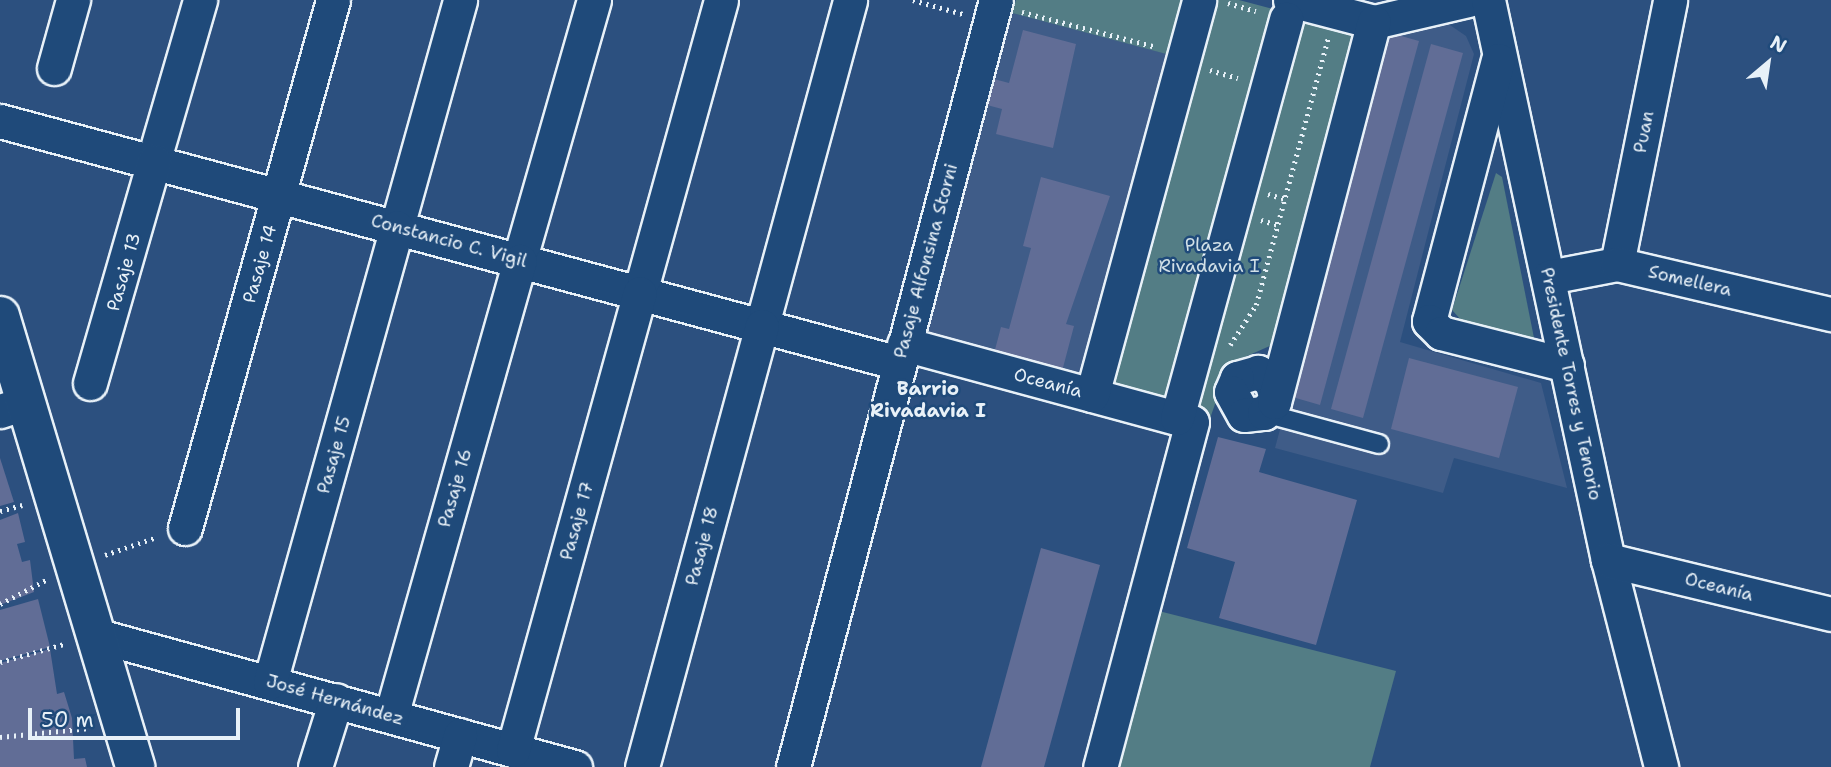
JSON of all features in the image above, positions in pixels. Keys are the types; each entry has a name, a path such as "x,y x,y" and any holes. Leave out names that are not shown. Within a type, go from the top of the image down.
{"street":[{"path":"54,68 73,0"},
{"name":"Pasaje 13","path":"90,383 200,0"},
{"name":"Pasaje 14","path":"185,527 333,0"},
{"name":"Pasaje 15","path":"270,682 460,0"},
{"name":"Pasaje 16","path":"391,716 593,0"},
{"name":"Pasaje 17","path":"513,750 721,0"},
{"name":"Pasaje 18","path":"642,767 850,0"},
{"path":"1092,395 1199,0"},
{"path":"1100,767 1288,9 1330,11 1374,22 1468,0"},
{"name":"Presidente Torres y Tenorio","path":"1488,0 1608,560 1661,767"},
{"name":"Puan","path":"1617,264 1670,0"},
{"name":"Pasaje Alfonsina Storni","path":"793,767 994,9"},
{"path":"1270,404 1287,350 1374,22"},
{"path":"1500,54 1429,321 1441,333 1567,365"},
{"name":"Constancio C. Vigil","path":"0,121 156,153 280,195 399,219 901,354"},
{"name":"Somellera","path":"1549,277 1617,264 1831,314"},
{"path":"0,316 12,407 76,565 135,767"},
{"path":"1270,404 1265,375 1250,372 1287,350"},
{"name":"Oceanía","path":"901,354 1092,395 1184,420"},
{"name":"Oceanía","path":"1608,560 1831,614"},
{"name":"José Hernández","path":"95,635 573,767"},
{"path":"315,767 336,700"},
{"path":"451,767 460,734"}],"lane":[{"path":"1270,404 1379,443"}],"path":[{"path":"913,0 994,9 1184,55"},
{"path":"1226,349 1256,305 1330,11"},
{"path":"0,604 76,565 185,527"},
{"path":"0,662 95,635"},
{"path":"0,737 122,725"}],"shaded area":[{"path":"1012,13 1171,55 1081,385 924,342"},
{"path":"1444,21 1466,36 1474,54 1400,342 1541,383 1567,488 1454,458 1443,493 1275,448 1387,32"}],"green space":[{"name":"Plaza Rivadavia I","path":"1016,0 1239,0 1356,31 1274,344 1229,364 1206,430 1078,396 1170,55 1012,13"},
{"path":"1496,173 1502,177 1534,338 1462,321 1452,310"},
{"path":"1143,607 1396,671 1370,767 1100,767"}],"building":[{"path":"1023,30 1076,44 1053,148 996,134 1002,109 987,105 994,79 1009,83"},
{"path":"1387,32 1419,41 1320,405 1289,396"},
{"path":"1431,44 1463,53 1363,418 1331,409"},
{"path":"1041,177 1110,196 1066,324 1074,326 1060,379 992,361 1001,327 1009,329 1031,248 1023,246"},
{"path":"1409,358 1518,387 1499,458 1391,429"},
{"path":"1218,437 1266,449 1259,472 1357,500 1316,645 1219,618 1235,562 1187,548"},
{"path":"0,458 14,502 0,506"},
{"path":"18,513 25,542 17,544 22,562 30,560 34,592 0,605 0,520"},
{"path":"1041,548 1100,565 1044,767 981,767"},
{"path":"38,599 50,647 0,661 0,610"},
{"path":"50,649 57,694 64,692 72,718 74,759 85,758 87,767 0,767 0,663"}],"district":[{"name":"Barrio Rivadavia I","path":"928,400"}]}
